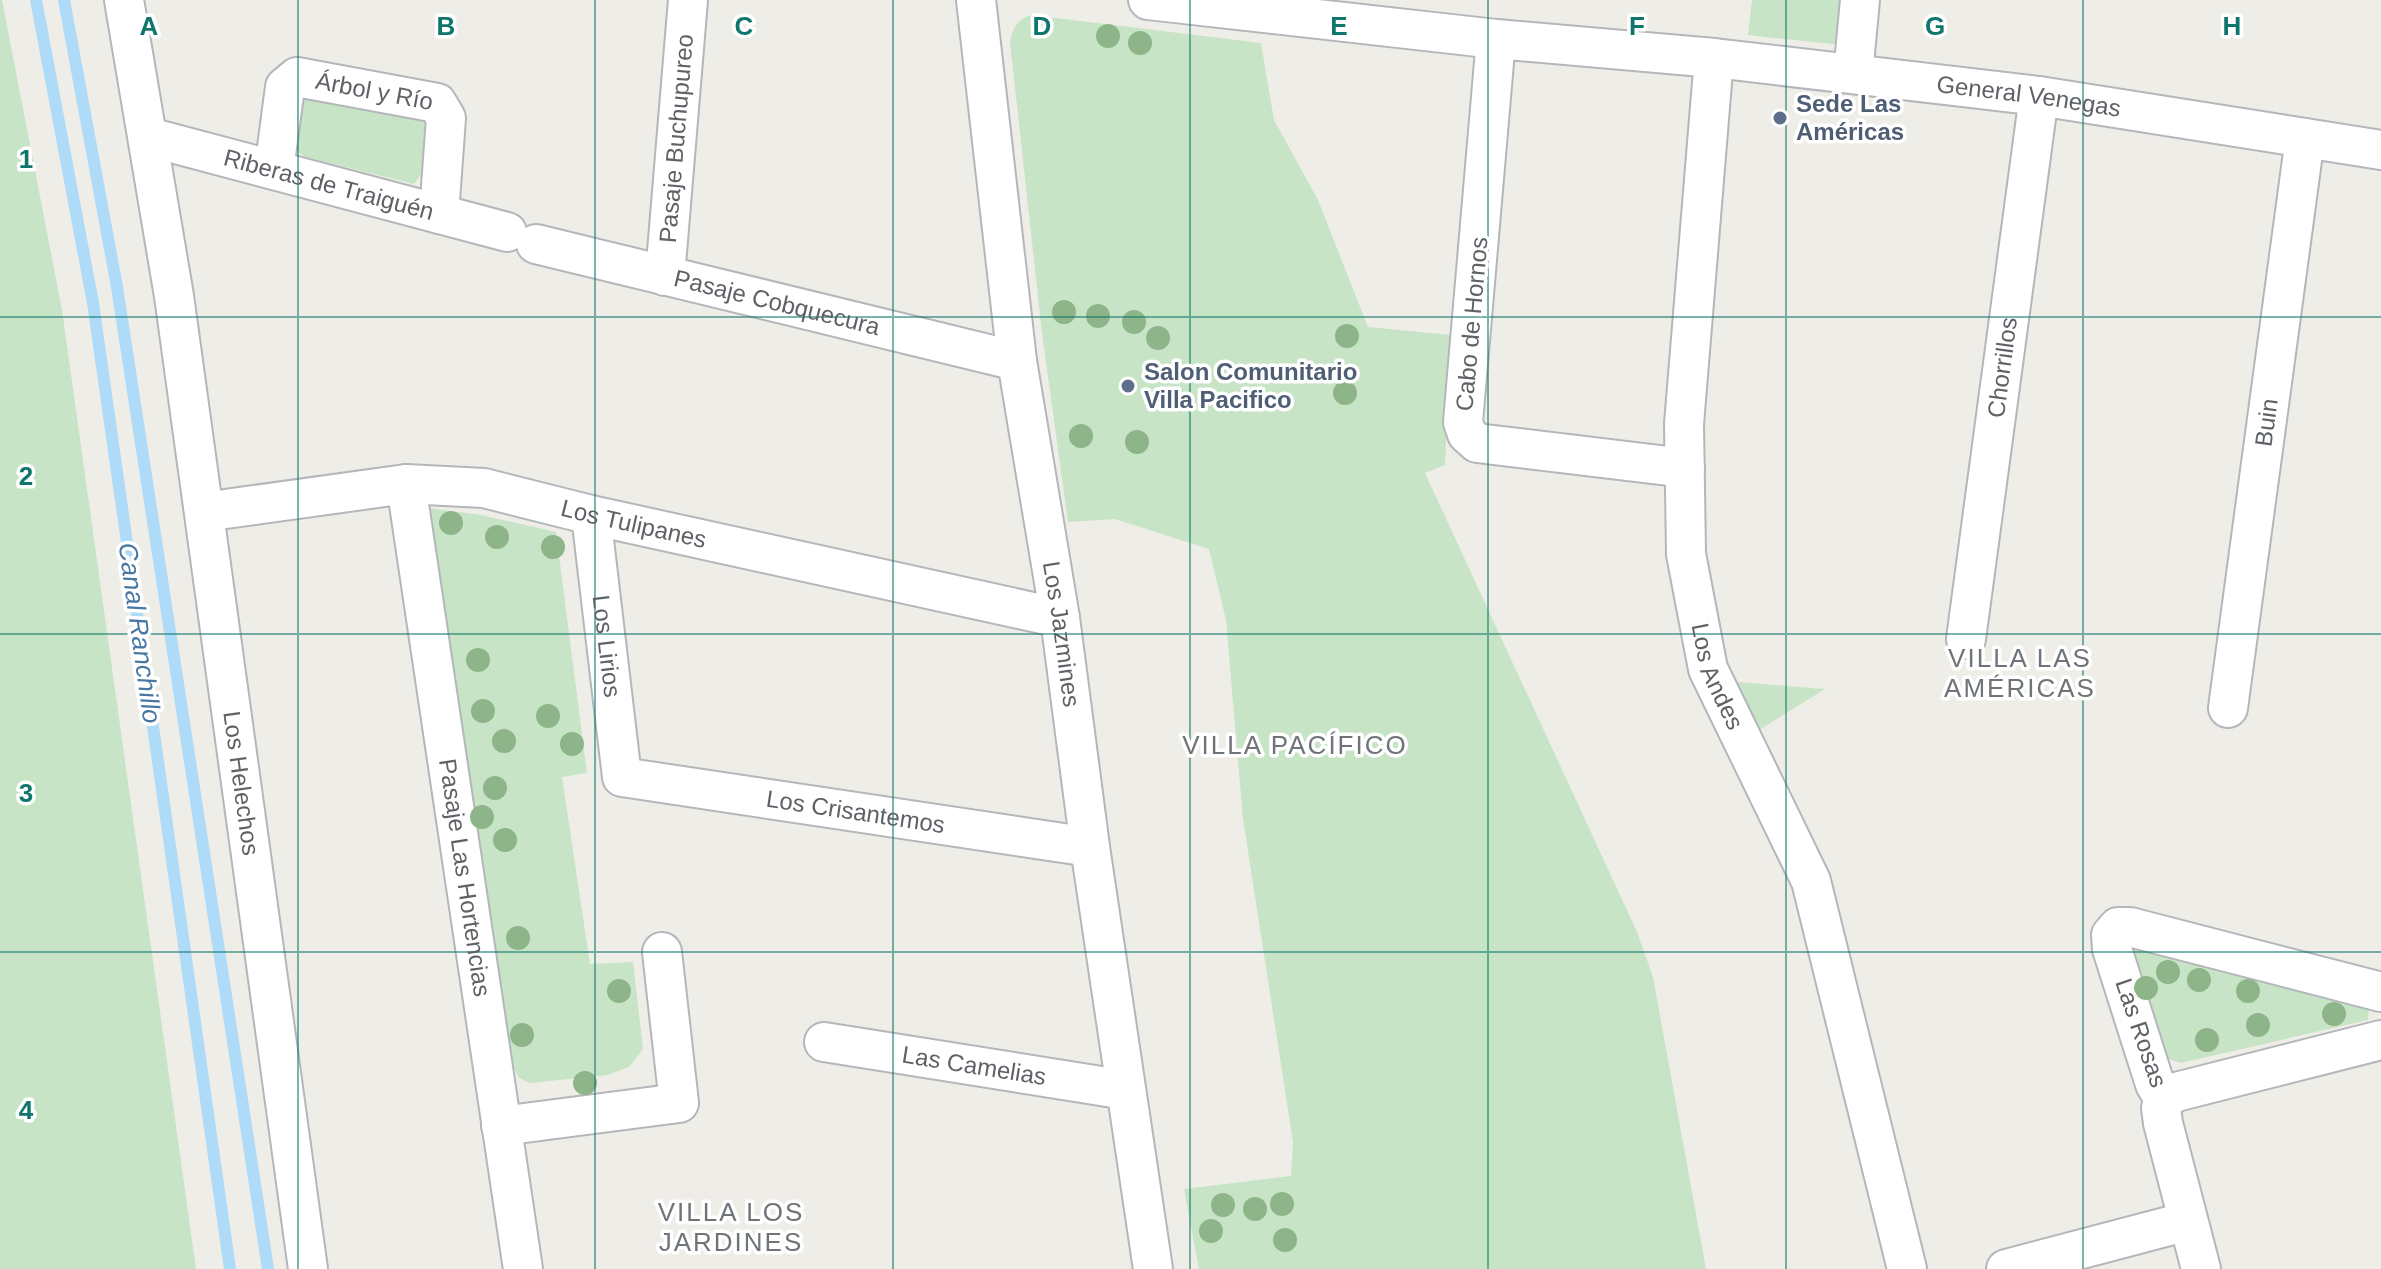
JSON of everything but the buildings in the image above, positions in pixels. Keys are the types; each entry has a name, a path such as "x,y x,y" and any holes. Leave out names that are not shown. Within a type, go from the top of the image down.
{"street":[{"name":"Los Helechos","path":"124,0 174,296 308,1269"},
{"name":"Pasaje Buchupureo","path":"665,276 688,0"},
{"name":"Los Jazmines","path":"976,0 1017,361 1060,618 1090,847 1153,1269"},
{"name":"General Venegas","path":"1148,0 1362,11 1496,39 1714,58 2039,96 2381,150"},
{"path":"1853,74 1860,0"},
{"name":"Cabo de Hornos","path":"1496,39 1463,422 1467,434 1477,443 1685,468"},
{"name":"Los Andes","path":"1714,58 1684,424 1686,554 1708,669 1811,881 1907,1269"},
{"name":"Árbol y Río","path":"274,170 285,87 297,77 437,103 446,118 439,214"},
{"name":"Chorrillos","path":"1966,639 2039,96"},
{"name":"Riberas de Traiguén","path":"149,137 522,238"},
{"name":"Buin","path":"2228,708 2305,138"},
{"name":"Pasaje Cobquecura","path":"522,238 1017,361"},
{"name":"Los Tulipanes","path":"204,512 406,484 484,488 591,515 1060,618"},
{"name":"Pasaje Las Hortencias","path":"406,484 523,1269"},
{"name":"Los Lirios","path":"591,515 622,777"},
{"name":"Los Crisantemos","path":"622,777 1090,847"},
{"name":"Las Rosas","path":"2201,1269 2163,1123 2161,1108 2164,1099 2155,1084 2112,949 2111,935 2118,927 2130,927 2381,992"},
{"path":"501,1126 679,1103 662,952"},
{"path":"2164,1099 2176,1092 2381,1040"},
{"name":"Las Camelias","path":"824,1042 1126,1090"},
{"path":"2006,1269 2188,1221"}],"green space":[{"path":"0,0 62,310 196,1269 0,1269"},
{"path":"1752,0 1846,0 1842,45 1748,35"},
{"path":"1031,15 1261,43 1274,120 1318,200 1368,327 1451,335 1445,465 1425,473 1637,932 1653,977 1706,1269 1199,1269 1184,1189 1291,1176 1293,1142 1243,819 1226,620 1209,549 1115,519 1068,522 1042,333 1010,42 1016,25"},
{"path":"308,94 417,114 426,125 422,173 414,184 305,157 295,149 300,104"},
{"path":"428,508 481,515 556,532 587,773 562,777 590,964 633,962 643,1049 629,1067 607,1075 530,1083 519,1078 511,1062"},
{"path":"1725,681 1825,689 1751,735"},
{"path":"2143,944 2369,1005 2368,1020 2181,1063 2159,1056 2129,956 2134,948"}],"waterway":[{"name":"Canal Ranchillo","path":"36,0 93,303 230,1269"},
{"path":"64,0 117,287 268,1269"}],"place":[{"name":"Sede Las Américas","path":"1780,118"},
{"name":"Salon Comunitario Villa Pacifico","path":"1128,386"}],"district":[{"name":"VILLA LAS AMÉRICAS","path":"2020,673"},
{"name":"VILLA PACÍFICO","path":"1295,745"},
{"name":"VILLA LOS JARDINES","path":"731,1227"}]}
